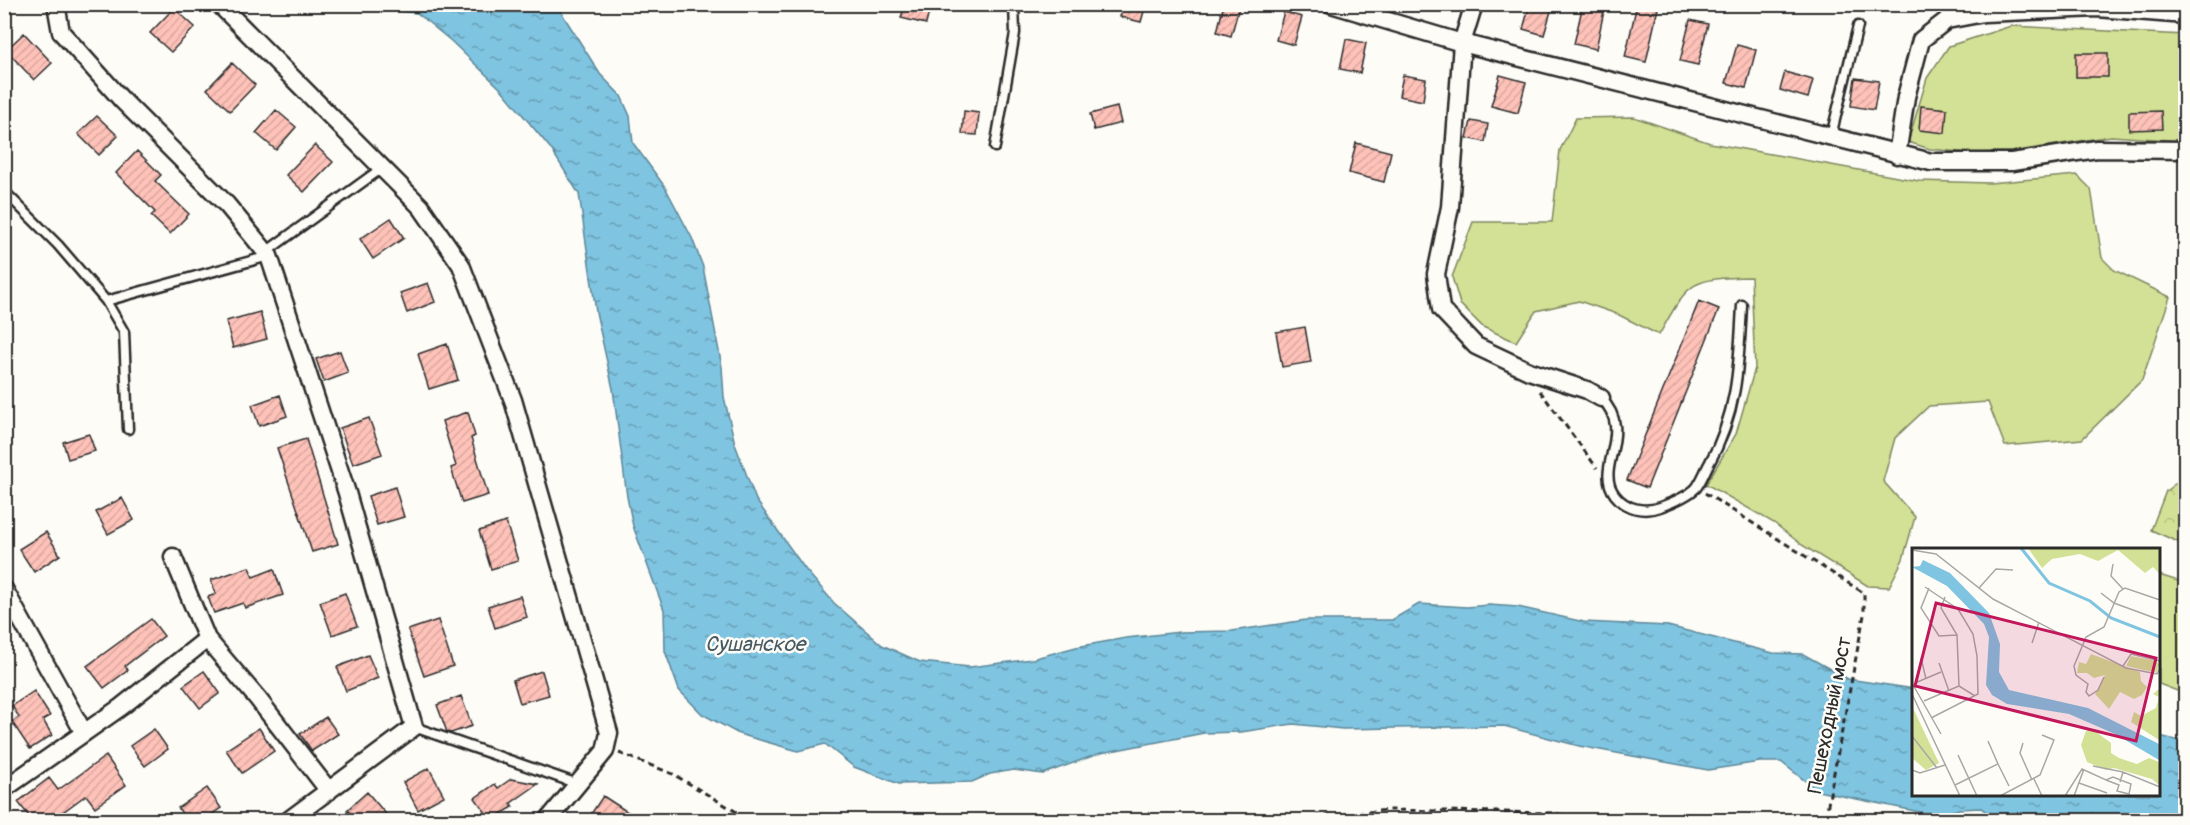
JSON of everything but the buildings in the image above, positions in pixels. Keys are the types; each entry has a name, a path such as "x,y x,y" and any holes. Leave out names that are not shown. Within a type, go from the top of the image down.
{"street":[{"path":"56,4 61,32 121,99 227,205 267,254 347,493 414,727 289,820"},
{"path":"219,4 421,207 461,265 513,400 609,733 606,748 580,784 548,820"},
{"path":"1330,4 1462,43 1931,162 2012,162 2097,149 2186,150"},
{"path":"1474,4 1462,43 1450,207 1436,274 1441,309 1476,346 1529,371 1587,390 1601,398"},
{"path":"1897,154 1906,98 1922,40 1947,20 1984,13 2097,8 2186,15"},
{"path":"173,558 207,639 258,699 329,791"},
{"path":"4,590 84,733"},
{"path":"4,789 84,733 207,639"}],"lane":[{"path":"996,147 1015,33 1014,4"},
{"path":"1831,136 1858,26"},
{"path":"106,301 267,254 383,167"},
{"path":"4,191 58,245 106,301 124,332 128,429"},
{"path":"1601,398 1613,410 1617,433 1609,474 1610,487 1627,507 1651,510 1673,502 1696,488 1723,440 1738,386 1742,305"},
{"path":"414,727 580,784"}],"path":[{"path":"1529,371 1542,394 1584,448 1610,487"},
{"name":"Пешеходный мост","path":"1696,488 1864,593 1864,615 1825,820"},
{"path":"606,748 643,760 673,774 750,820"},
{"path":"1284,820 1388,810 1552,813 1594,820"}],"green space":[{"path":"2011,26 2185,35 2185,141 2111,136 2011,152 1970,153 1930,149 1908,142 1927,78 1949,46"},
{"path":"1634,117 1710,143 1919,181 1990,183 2077,175 2091,189 2102,258 2114,270 2170,297 2142,380 2082,439 2005,446 1988,402 1929,406 1895,438 1883,481 1915,517 1903,559 1889,587 1868,586 1802,545 1774,523 1706,484 1736,434 1755,368 1751,277 1715,279 1693,286 1677,304 1659,335 1617,314 1579,301 1536,311 1516,342 1483,327 1460,304 1452,277 1473,222 1552,222 1560,150 1576,118"},
{"path":"2185,476 2185,545 2151,530 2166,491"},
{"path":"2160,575 2178,581 2185,576 2185,694 2160,684"}],"water":[{"name":"Сушанское","path":"556,4 600,74 621,96 630,116 633,143 665,187 692,238 703,267 722,367 724,397 735,444 756,500 805,569 834,603 882,645 920,662 970,667 1032,659 1076,647 1126,638 1180,632 1232,631 1306,620 1392,620 1419,604 1518,607 1584,622 1668,626 1773,653 1803,654 1848,679 1912,689 1912,795 2160,795 2160,736 2185,742 2185,820 1997,820 1981,808 1959,809 1939,816 1818,791 1781,762 1760,762 1708,770 1579,746 1504,726 1343,729 1293,724 1241,732 1204,733 1101,753 1043,774 1014,770 990,774 972,782 899,784 854,767 825,744 798,751 739,734 702,714 679,690 665,651 664,610 633,526 627,497 613,389 596,312 579,194 551,149 502,90 451,41 417,13 380,9 374,5"}]}
